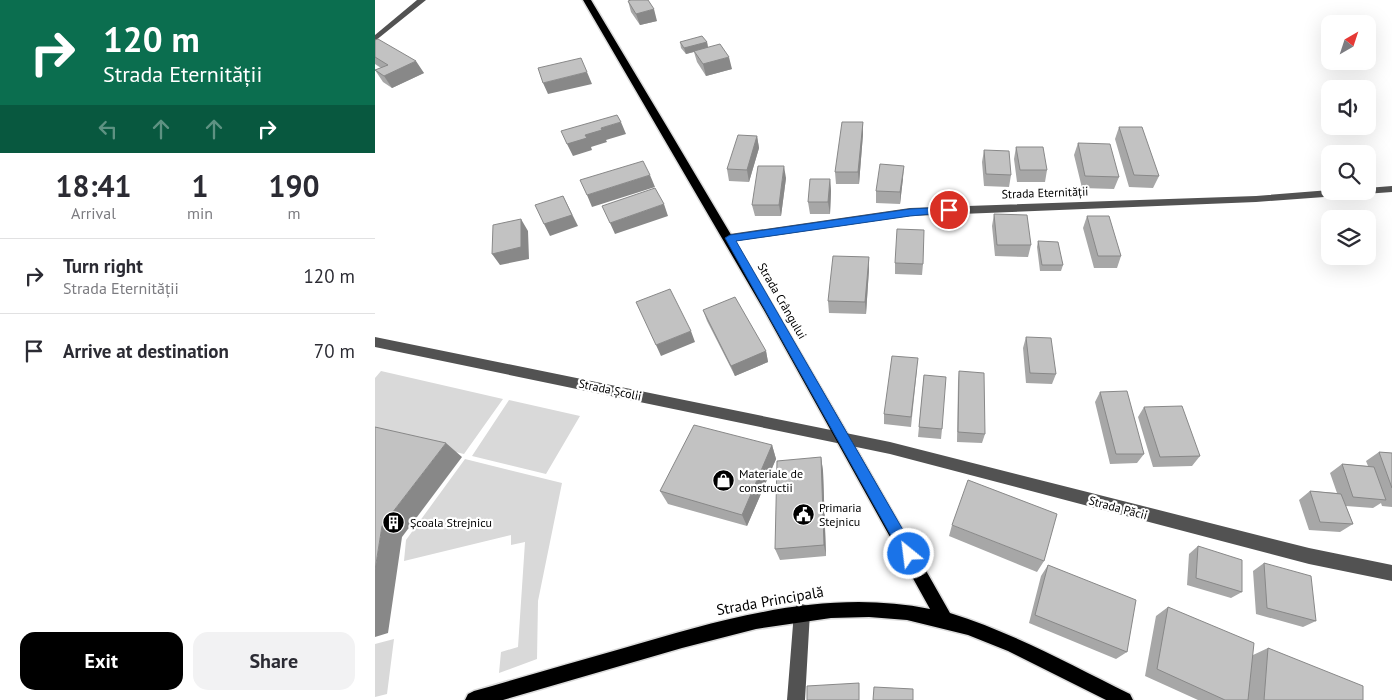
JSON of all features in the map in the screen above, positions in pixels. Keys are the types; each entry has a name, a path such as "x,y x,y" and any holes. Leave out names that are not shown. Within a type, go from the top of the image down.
{"main road":[{"name":"Strada Crângului","path":"587,0 730,238 845,438 945,620"},
{"name":"Strada Principală","path":"474,700 723,628 802,612 840,608 889,609 945,620 994,637 1124,700"}],"street":[{"path":"375,39 422,0"},
{"path":"1376,190 1392,189"},
{"name":"Strada Eternității","path":"730,238 910,212 1257,199 1321,194"},
{"name":"Strada Școlii","path":"375,342 845,438"},
{"name":"Strada Păcii","path":"845,438 1299,554 1392,573"},
{"path":"796,700 802,612"}],"shaded area":[{"path":"381,371 503,399 464,454 375,433 375,378"},
{"path":"509,400 580,416 546,474 472,456"},
{"path":"465,459 562,483 538,601 537,659 499,673 501,652 518,647 525,542 511,545 511,535 404,561 406,540"},
{"path":"394,639 387,694 375,697 375,644"}],"building":[{"path":"648,0 654,9 636,14 628,1"},
{"path":"702,36 707,42 684,48 680,42"},
{"path":"378,39 416,61 384,76 375,70 388,65 375,57 375,40"},
{"path":"720,44 729,57 703,64 694,51"},
{"path":"581,58 587,72 543,83 538,68"},
{"path":"617,115 621,122 585,135 587,138 567,144 561,131"},
{"path":"842,122 863,122 858,172 835,172"},
{"path":"1119,127 1142,127 1159,176 1134,175"},
{"path":"738,135 757,136 747,170 727,169"},
{"path":"1078,143 1110,144 1119,177 1085,176"},
{"path":"1016,147 1043,147 1047,170 1020,170"},
{"path":"984,150 1009,151 1011,175 986,174"},
{"path":"643,161 650,175 587,195 580,180"},
{"path":"880,164 904,166 900,192 876,191"},
{"path":"758,166 784,166 779,205 752,205"},
{"path":"810,179 830,179 828,202 808,202"},
{"path":"655,188 664,204 610,223 602,206"},
{"path":"563,196 572,215 544,224 535,205"},
{"path":"994,214 1027,215 1031,245 997,245"},
{"path":"1087,216 1109,216 1121,256 1098,256"},
{"path":"521,219 521,247 492,254 493,225"},
{"path":"897,229 924,230 923,264 895,263"},
{"path":"1038,241 1058,242 1063,265 1042,265"},
{"path":"833,256 869,257 865,302 828,301"},
{"path":"670,289 691,331 656,345 636,302"},
{"path":"735,297 766,351 731,366 703,310"},
{"path":"1026,337 1051,338 1056,374 1030,373"},
{"path":"892,356 918,358 911,417 884,414"},
{"path":"959,371 984,373 985,434 958,432"},
{"path":"924,375 946,377 942,429 919,427"},
{"path":"1127,391 1144,454 1116,454 1100,392"},
{"path":"1182,406 1200,456 1160,457 1144,407"},
{"name":"Materiale de constructii","path":"694,425 772,445 742,515 660,491"},
{"path":"375,427 446,443 382,526 375,570"},
{"path":"1379,452 1392,453 1392,488"},
{"name":"Primaria Stejnicu","path":"821,457 824,545 775,549 777,461"},
{"path":"1342,464 1374,467 1386,500 1353,497"},
{"path":"968,480 1057,514 1044,561 952,525"},
{"path":"1310,491 1341,494 1353,524 1320,522"},
{"path":"1198,546 1242,560 1242,592 1196,578"},
{"path":"1264,563 1311,576 1316,621 1267,608"},
{"path":"1048,565 1136,600 1127,652 1035,615"},
{"path":"1168,607 1254,643 1248,700 1225,700 1157,669"},
{"path":"1268,648 1363,686 1363,700 1264,700"},
{"path":"859,683 859,700 807,700 807,686"},
{"path":"874,687 913,689 913,700 873,700"}],"place":[{"name":"Materiale de constructii","path":"723,481"},
{"name":"Primaria Stejnicu","path":"803,515"},
{"name":"Școala Strejnicu","path":"394,523"}],"route":[{"path":"909,554 730,238 910,212 949,210"}]}
